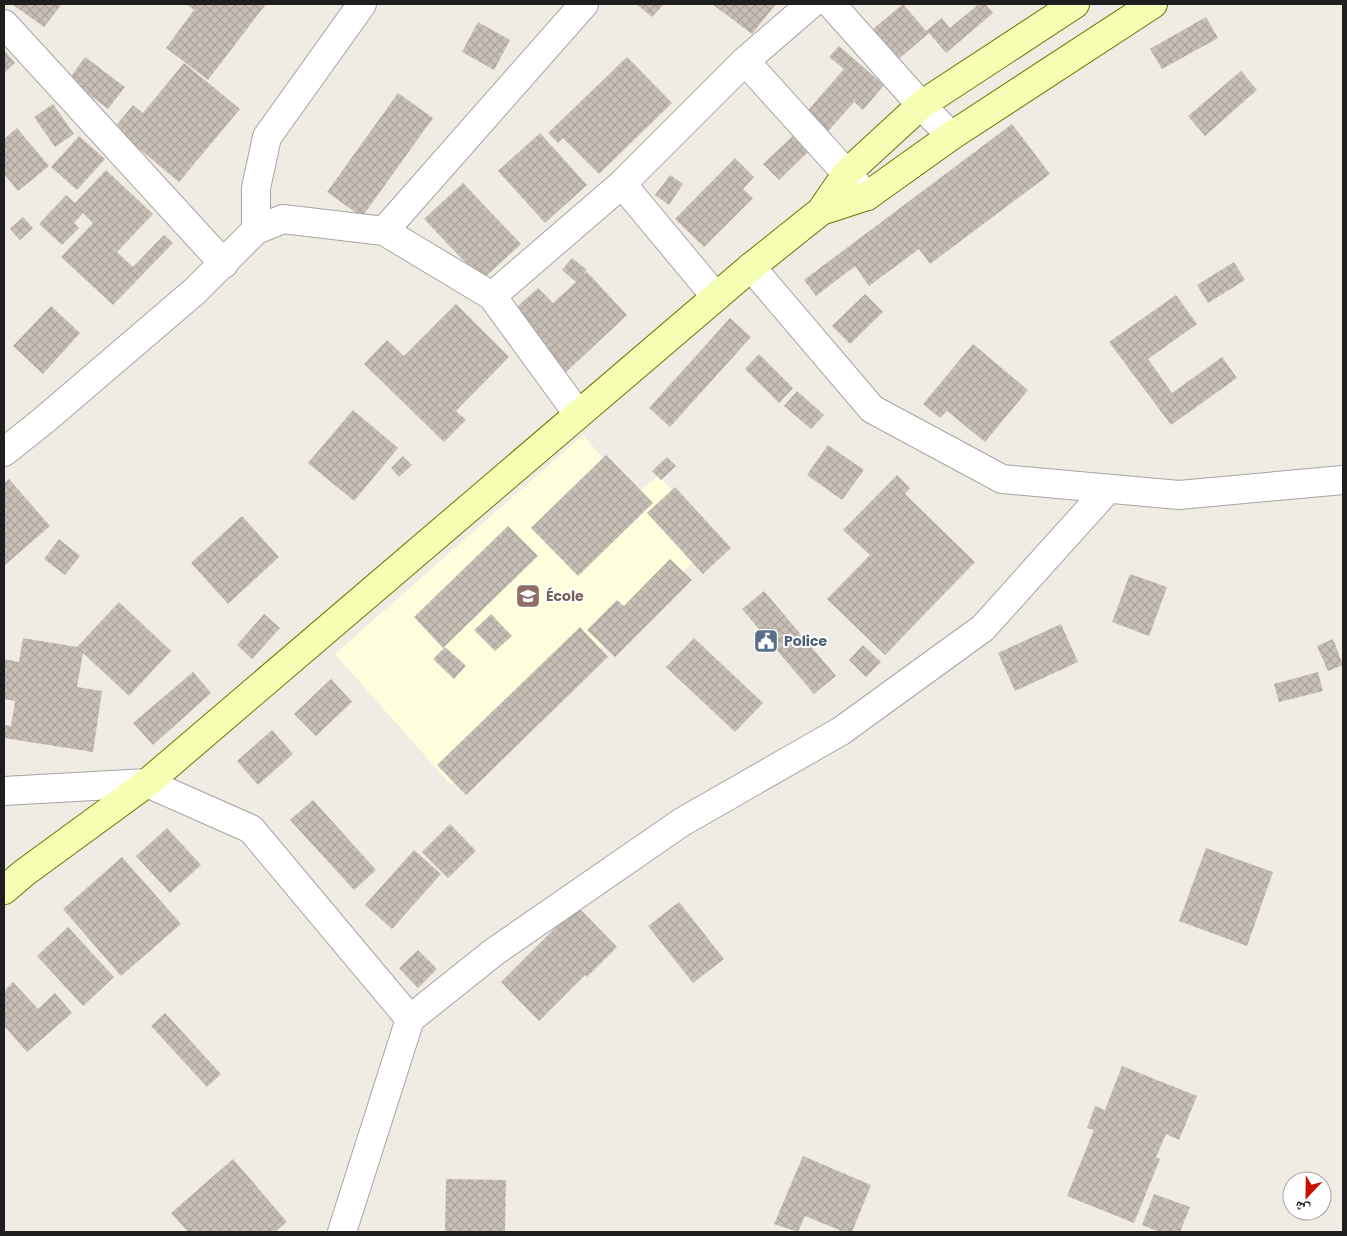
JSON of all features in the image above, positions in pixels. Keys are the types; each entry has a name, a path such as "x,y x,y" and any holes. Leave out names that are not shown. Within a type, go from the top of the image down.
{"main road":[{"path":"4,890 24,873 147,783 751,267 821,211 847,173 921,105 1075,4"},
{"path":"821,211 867,196 951,136 1142,6"}],"street":[{"path":"256,230 256,188 267,138 362,4"},
{"path":"384,231 584,4"},
{"path":"492,296 622,184 745,61 811,4"},
{"path":"831,4 951,136"},
{"path":"4,24 224,264"},
{"path":"745,61 867,196"},
{"path":"622,184 716,297"},
{"path":"4,452 196,291 256,230 283,219 384,231 492,296 578,414"},
{"path":"751,267 872,409 1002,479 1179,496 1343,480"},
{"path":"342,1232 410,1019 494,952 682,822 841,730 983,628 1108,489"},
{"path":"4,791 147,783 251,829 410,1019"}],"shaded area":[{"name":"École","path":"583,435 634,495 658,476 719,538 451,785 335,654"}],"building":[{"path":"12,4 62,4 44,27"},
{"path":"186,4 266,4 208,80 166,48 194,10"},
{"path":"636,4 664,4 652,17"},
{"path":"712,4 776,4 752,34"},
{"path":"903,4 926,31 942,18 950,28 979,4 985,4 993,13 946,53 929,33 893,64 867,34"},
{"path":"1206,17 1218,38 1162,69 1150,49"},
{"path":"478,22 510,40 494,70 462,52"},
{"path":"839,46 884,85 863,110 854,102 824,136 802,117 844,69 829,57"},
{"path":"4,50 15,63 4,73"},
{"path":"85,57 125,87 108,109 69,79"},
{"path":"627,57 672,103 599,174 563,138 558,143 548,133"},
{"path":"184,63 240,109 179,182 114,128 133,105 143,113"},
{"path":"1241,71 1257,90 1205,136 1188,116"},
{"path":"398,93 433,118 362,217 327,192"},
{"path":"53,104 74,134 55,147 34,117"},
{"path":"1012,124 1050,174 930,264 919,249 869,286 855,266 816,296 804,280"},
{"path":"17,128 49,166 18,191 4,174 4,139"},
{"path":"540,133 587,185 545,223 498,171"},
{"path":"795,134 810,150 779,180 763,164"},
{"path":"79,136 105,159 77,190 51,167"},
{"path":"735,158 754,177 743,189 753,198 704,247 675,219"},
{"path":"106,170 153,214 117,252 133,267 164,235 173,243 113,305 61,257 93,223 83,213 74,223 79,228 62,245 39,224 66,195 75,203"},
{"path":"670,175 683,184 669,205 655,195"},
{"path":"463,183 521,244 482,280 424,219"},
{"path":"23,217 33,228 20,240 10,229"},
{"path":"572,258 587,270 583,276 587,272 627,315 563,375 508,315 538,288 553,303 576,282 562,270"},
{"path":"1234,262 1245,280 1208,303 1197,285"},
{"path":"865,294 883,312 850,344 832,326"},
{"path":"1176,295 1197,324 1148,359 1172,393 1222,357 1237,378 1171,425 1109,342"},
{"path":"456,304 509,357 456,411 466,420 444,442 364,364 387,340 404,356"},
{"path":"51,306 80,333 43,374 13,346"},
{"path":"730,318 751,337 670,427 649,408"},
{"path":"973,344 1028,390 985,442 947,411 940,418 923,404"},
{"path":"759,354 793,388 779,403 745,369"},
{"path":"797,391 824,415 811,429 784,406"},
{"path":"353,410 398,448 354,501 308,463"},
{"path":"828,445 864,470 842,500 807,475"},
{"path":"606,455 653,503 578,576 531,528"},
{"path":"403,456 412,465 399,477 391,468"},
{"path":"667,457 676,466 661,480 652,471"},
{"path":"897,475 910,488 905,494 975,562 885,655 827,599 870,555 843,530"},
{"path":"9,479 50,526 5,565 4,483"},
{"path":"675,487 731,548 703,574 647,513"},
{"path":"242,516 279,557 228,604 191,563"},
{"path":"508,526 538,556 443,648 414,617"},
{"path":"59,539 80,556 65,575 44,559"},
{"path":"670,559 692,580 615,657 587,630 617,600 624,606"},
{"path":"1130,574 1167,587 1149,636 1112,622"},
{"path":"764,591 836,676 814,694 742,609"},
{"path":"119,602 171,651 129,696 83,653 77,687 102,691 93,752 4,738 4,725 11,726 15,701 4,699 4,659 19,662 23,638 77,647"},
{"path":"264,614 280,628 252,659 237,645"},
{"path":"491,614 512,636 495,651 474,630"},
{"path":"1061,624 1078,662 1015,691 998,653"},
{"path":"580,627 608,657 466,795 437,765"},
{"path":"694,638 763,703 735,732 666,667"},
{"path":"1333,639 1343,665 1328,671 1317,646"},
{"path":"863,645 881,662 866,677 849,660"},
{"path":"445,647 466,666 454,679 433,659"},
{"path":"193,672 211,693 153,745 133,723"},
{"path":"1318,672 1323,691 1279,702 1274,684"},
{"path":"331,679 352,702 316,736 294,714"},
{"path":"272,730 293,754 258,785 237,761"},
{"path":"313,800 376,870 354,890 290,820"},
{"path":"450,824 476,851 448,878 422,852"},
{"path":"167,828 201,865 170,893 136,856"},
{"path":"1206,848 1273,872 1247,946 1179,921"},
{"path":"414,850 441,874 392,929 365,905"},
{"path":"122,857 181,924 121,976 63,909"},
{"path":"679,902 724,959 693,983 648,926"},
{"path":"577,906 617,947 587,977 585,975 539,1021 501,982"},
{"path":"68,927 114,977 83,1006 37,956"},
{"path":"418,950 437,969 418,988 399,968"},
{"path":"13,982 38,1009 55,993 72,1013 27,1052 4,1026 4,991"},
{"path":"165,1013 221,1074 207,1087 151,1026"},
{"path":"1122,1066 1197,1096 1179,1140 1166,1134 1156,1157 1160,1159 1134,1223 1067,1196 1094,1130 1087,1128 1095,1106 1105,1110"},
{"path":"803,1156 871,1185 852,1232 844,1232 805,1216 798,1232 774,1224"},
{"path":"233,1159 287,1222 275,1232 188,1232 171,1213"},
{"path":"446,1179 506,1180 505,1232 445,1231"},
{"path":"1154,1194 1190,1207 1180,1232 1160,1232 1142,1225"}],"place":[{"name":"École","path":"528,596"},
{"name":"Police","path":"766,641"}]}
